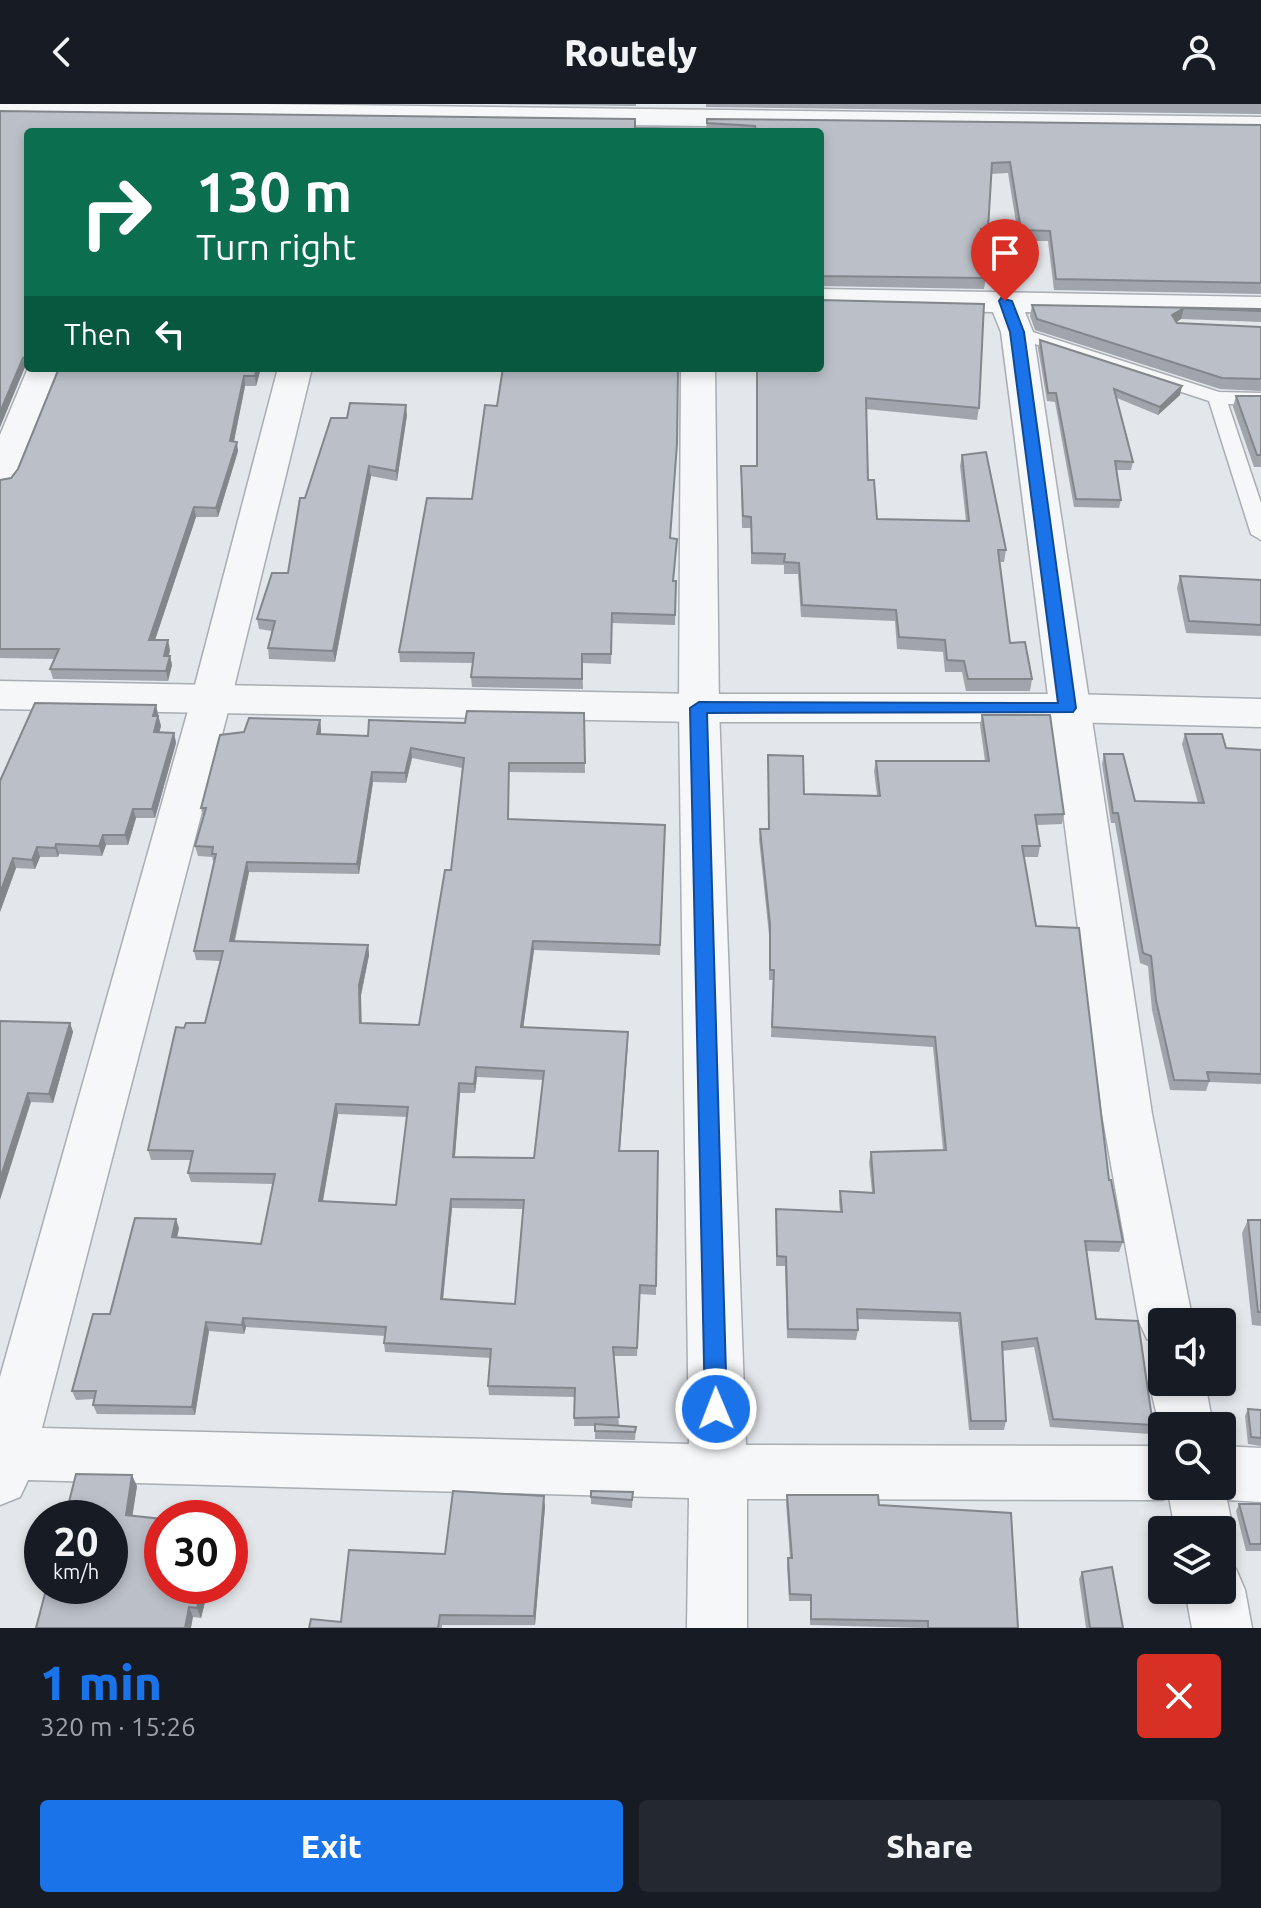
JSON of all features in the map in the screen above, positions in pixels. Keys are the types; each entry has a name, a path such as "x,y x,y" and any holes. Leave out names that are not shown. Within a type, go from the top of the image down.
{"street":[{"path":"0,109 150,116 370,116 696,126 894,112 1261,125"},
{"path":"824,299 1011,316 1261,307"},
{"path":"1011,316 1127,1114 1163,1308"},
{"path":"0,477 43,372"},
{"path":"294,372 211,700 2,1462 718,1472 1148,1473"},
{"path":"698,372 699,708 718,1472 717,1628"},
{"path":"0,695 699,708 1067,708 1261,713"},
{"path":"1236,1474 1261,1475"},
{"path":"1218,1604 1222,1628"}],"lane":[{"path":"1011,316 1217,398 1261,399"},
{"path":"1217,398 1261,534"}],"building":[{"path":"0,111 635,119 635,128 24,128 24,358 0,412"},
{"path":"707,119 1261,125 1261,283 1056,279 1050,231 1021,230 1010,162 992,163 988,229 981,229 987,258 986,278 824,276 824,128 755,128 707,123"},
{"path":"824,300 984,304 979,408 866,398 868,480 874,480 877,519 969,521 962,455 986,452 1006,550 998,550 1010,643 1025,642 1032,679 968,679 964,661 947,660 945,640 899,637 896,610 802,605 799,563 784,562 785,554 752,553 751,517 743,516 741,466 757,466 757,372 824,372"},
{"path":"1032,305 1261,309 1184,308 1172,315 1177,323 1261,327 1261,379 1222,378 1037,319"},
{"path":"1040,340 1182,386 1160,407 1114,389 1133,462 1115,461 1121,500 1076,499 1056,393 1048,393"},
{"path":"57,372 256,372 255,376 244,376 230,441 237,442 216,508 194,507 149,640 168,640 164,656 170,656 166,671 50,669 59,649 0,649 0,480 11,478 18,469"},
{"path":"502,372 678,372 677,444 670,538 677,539 673,581 676,581 675,615 612,613 611,654 582,654 582,679 471,677 474,653 399,652 427,498 472,499 485,405 497,406"},
{"path":"1236,396 1261,396 1261,455 1257,455"},
{"path":"350,403 406,405 396,471 369,466 333,651 268,648 275,621 257,619 272,573 288,573 300,498 305,498 331,418 347,418"},
{"path":"1180,576 1261,580 1261,625 1189,621"},
{"path":"35,703 156,705 153,716 158,716 154,732 174,733 152,809 133,809 125,835 103,835 99,846 56,844 55,848 37,847 32,860 13,858 0,893 0,781"},
{"path":"467,711 584,713 585,763 509,763 508,819 665,825 660,945 533,941 521,1027 628,1032 619,1151 658,1151 656,1286 640,1285 637,1348 613,1347 619,1417 574,1418 575,1388 488,1386 491,1349 384,1343 386,1327 243,1318 242,1325 206,1322 192,1407 93,1405 96,1391 72,1391 93,1314 110,1314 135,1218 176,1219 172,1237 261,1244 275,1174 188,1173 193,1151 148,1150 176,1027 184,1028 186,1023 205,1023 223,951 194,951 216,854 212,854 213,847 195,846 206,808 201,808 220,735 244,732 249,718 320,720 317,734 368,736 369,720 465,723","holes":["411,748 464,758 451,870 445,870 419,1025 360,1023 359,985 368,945 230,941 247,862 357,864 372,772 405,773","476,1067 544,1071 534,1158 453,1157 459,1083 474,1084","336,1104 408,1107 396,1205 319,1201","451,1199 524,1200 515,1304 441,1299"]},
{"path":"982,715 1050,715 1064,814 1035,815 1040,846 1022,846 1036,926 1079,928 1109,1180 1123,1242 1085,1241 1096,1319 1138,1321 1151,1412 1148,1412 1148,1425 1053,1419 1037,1338 1002,1342 1006,1421 971,1421 960,1313 857,1309 858,1330 788,1329 786,1257 777,1256 776,1209 842,1212 840,1191 874,1193 871,1152 946,1150 935,1037 772,1027 774,970 770,970 770,925 760,829 769,829 768,755 803,756 804,794 880,796 876,761 989,761"},
{"path":"1185,734 1222,734 1226,748 1261,750 1261,1074 1207,1072 1209,1081 1174,1080 1156,1000 1151,956 1143,953 1118,813 1113,813 1104,754 1123,754 1135,801 1204,803"},
{"path":"0,1021 70,1023 49,1094 28,1093 0,1179"},
{"path":"1248,1220 1261,1220 1261,1312 1258,1312"},
{"path":"1248,1409 1261,1410 1261,1438 1251,1437"},
{"path":"595,1424 636,1427 635,1432 595,1431"},
{"path":"76,1474 132,1475 128,1502 70,1500"},
{"path":"453,1491 544,1496 534,1616 440,1615 438,1628 309,1628 311,1619 341,1622 349,1550 445,1554"},
{"path":"591,1491 633,1492 632,1500 591,1497"},
{"path":"787,1495 878,1495 879,1505 1011,1513 1018,1628 928,1628 928,1621 811,1619 811,1595 790,1594 788,1558 792,1558"},
{"path":"1239,1504 1261,1504 1261,1544 1250,1544"},
{"path":"128,1515 144,1517 144,1604 198,1604 197,1608 189,1607 185,1628 36,1628 42,1604 128,1604"},
{"path":"1112,1567 1123,1628 1090,1628 1082,1572"}],"route":[{"path":"716,1409 699,708 1067,708 1017,332 1005,301"}]}
